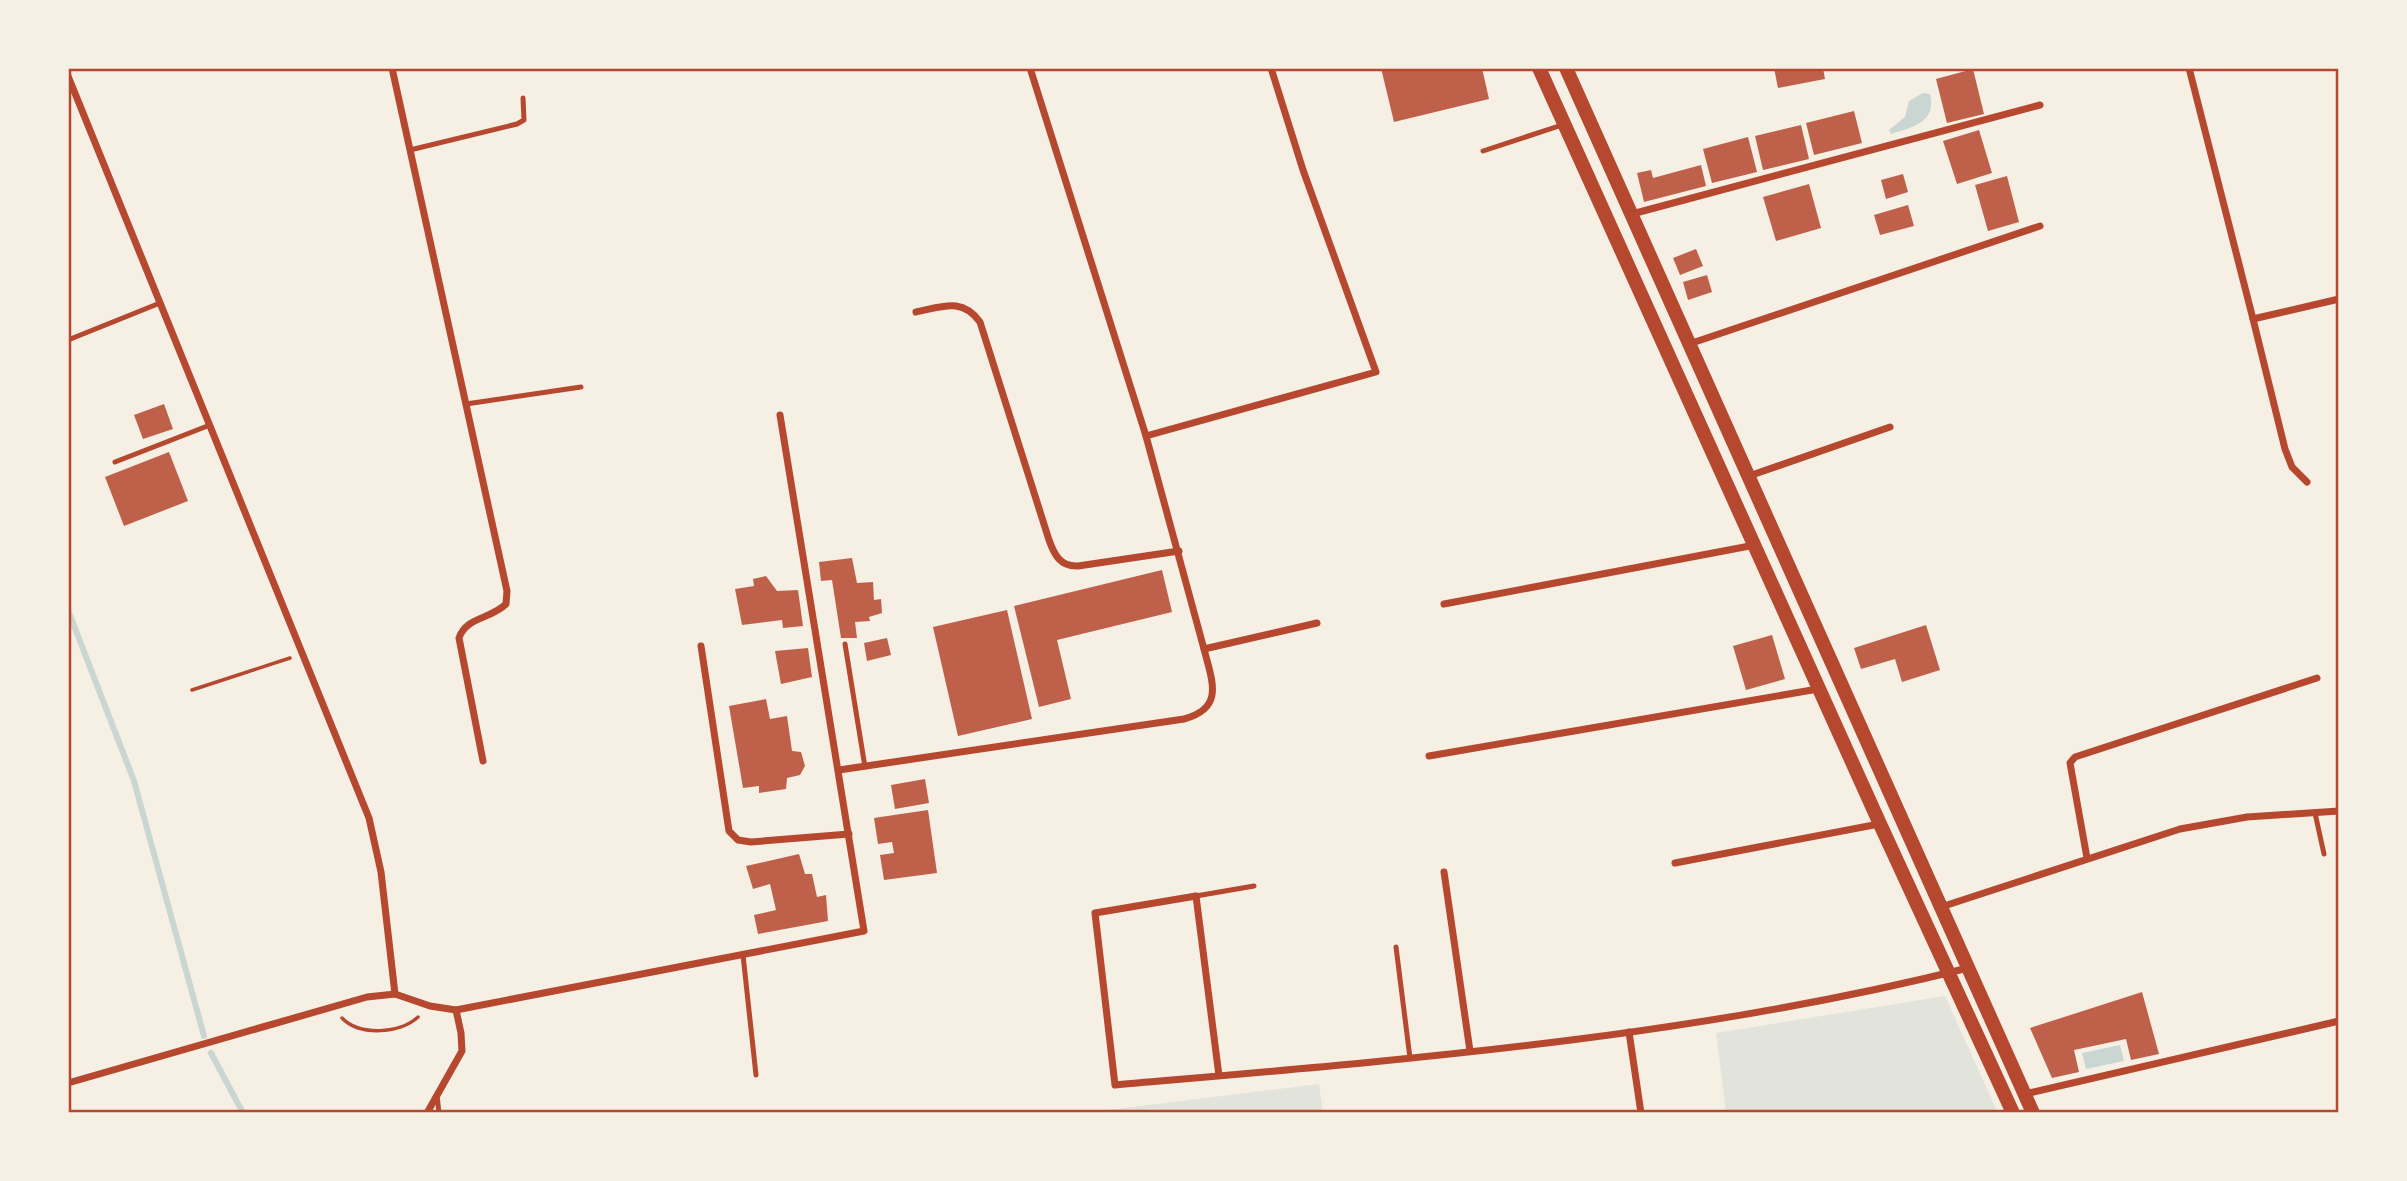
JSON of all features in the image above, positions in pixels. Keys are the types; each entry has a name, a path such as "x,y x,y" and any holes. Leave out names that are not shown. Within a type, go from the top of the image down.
{"main road":[{"path":"1539,68 2013,1113"},
{"path":"1566,68 2033,1113"},
{"path":"1642,295 1663,286"},
{"path":"1741,514 1761,506"},
{"path":"1847,746 1865,739"}],"street":[{"path":"393,68 507,591 506,604 499,611 470,623 463,628 459,638 483,761"},
{"path":"839,771 1184,719 1197,715 1208,707 1213,696 1212,681 1179,551 1146,436 1030,68"},
{"path":"1146,436 1376,372 1320,219 1271,68"},
{"path":"2189,68 2284,449 2292,467 2307,482"},
{"path":"68,76 72,96 160,303 369,818 381,872 395,994"},
{"path":"1631,215 2040,105"},
{"path":"1689,344 2040,226"},
{"path":"2253,319 2339,299"},
{"path":"916,312 951,305 962,306 974,313 981,322 1049,540 1054,554 1062,563 1071,566 1179,551"},
{"path":"68,1083 367,997 395,994 430,1006 456,1010 864,931 780,415"},
{"path":"1748,476 1890,427"},
{"path":"1444,604 1755,545"},
{"path":"1204,649 1317,623"},
{"path":"702,646 729,831 738,840 751,842 849,834"},
{"path":"2087,858 2070,763 2075,757 2316,678"},
{"path":"1429,756 1819,689"},
{"path":"1941,906 2180,829 2247,817 2339,811"},
{"path":"1675,863 1880,824"},
{"path":"1444,872 1470,1051"},
{"path":"1219,1076 1196,896 1095,913 1115,1085 1219,1076 1410,1058 1629,1032 1787,1007 1968,968"},
{"path":"427,1113 462,1051 456,1010"},
{"path":"2024,1094 2339,1021"},
{"path":"1629,1032 1641,1113"}],"lane":[{"path":"410,150 517,124 524,120 523,98"},
{"path":"1483,151 1565,124"},
{"path":"68,340 160,303"},
{"path":"466,404 581,387"},
{"path":"115,462 210,425"},
{"path":"845,644 864,767"},
{"path":"2315,813 2324,854"},
{"path":"1196,896 1254,886"},
{"path":"1396,947 1410,1058"},
{"path":"743,955 757,1074"},
{"path":"437,1092 439,1113"}],"path":[{"path":"192,690 302,653"},
{"path":"335,1006 348,1024 359,1029 379,1030 412,1023 430,1006"}],"shaded area":[{"path":"1923,93 1930,94 1930,111 1926,118 1914,126 1891,134 1889,130 1905,117 1909,101"},
{"path":"1945,996 1998,1113 1726,1113 1716,1033"},
{"path":"2120,1045 2124,1061 2086,1069 2082,1053"},
{"path":"1319,1084 1323,1113 1084,1113"}],"building":[{"path":"1381,68 1482,68 1489,99 1394,122"},
{"path":"1774,68 1823,68 1825,79 1778,88"},
{"path":"1973,69 1984,114 1947,123 1936,79"},
{"path":"1854,111 1862,143 1814,155 1806,123"},
{"path":"1801,125 1809,159 1763,170 1755,136"},
{"path":"1979,130 1992,173 1957,184 1943,141"},
{"path":"1748,137 1757,172 1712,183 1703,149"},
{"path":"1701,165 1706,186 1644,202 1637,173 1651,170 1653,178"},
{"path":"1903,174 1908,192 1886,199 1881,180"},
{"path":"2007,176 2019,222 1988,231 1975,185"},
{"path":"1809,184 1821,228 1776,241 1763,197"},
{"path":"1908,205 1914,226 1880,235 1874,215"},
{"path":"1696,249 1703,266 1680,275 1673,258"},
{"path":"1707,275 1712,292 1688,300 1683,282"},
{"path":"164,404 173,429 143,439 134,415"},
{"path":"169,452 188,501 124,526 105,477"},
{"path":"852,558 857,583 873,582 874,600 881,599 882,613 869,617 870,621 855,622 857,638 841,638 832,580 821,581 819,562"},
{"path":"1162,570 1172,612 1057,640 1071,699 1039,707 1014,606"},
{"path":"766,576 777,591 798,590 803,626 783,628 782,620 742,625 735,589 754,586 753,579"},
{"path":"1007,610 1032,719 958,736 933,627"},
{"path":"1926,625 1940,670 1902,682 1895,659 1861,669 1854,648"},
{"path":"1772,635 1785,679 1746,690 1733,646"},
{"path":"887,638 891,655 867,661 864,643"},
{"path":"808,648 812,677 781,684 775,651"},
{"path":"766,699 770,719 787,716 792,751 801,752 805,766 800,775 787,778 786,789 759,793 759,786 743,788 729,706"},
{"path":"925,779 929,803 895,809 891,785"},
{"path":"928,810 937,873 884,880 880,855 894,853 892,842 878,844 874,818"},
{"path":"799,854 805,874 812,874 817,897 826,895 828,921 758,934 754,915 776,910 770,884 753,889 746,866"},
{"path":"2142,992 2159,1054 2131,1060 2126,1039 2074,1050 2079,1072 2052,1078 2030,1028"}],"waterway":[{"path":"68,610 134,781 204,1036"},
{"path":"211,1053 243,1113"}]}
